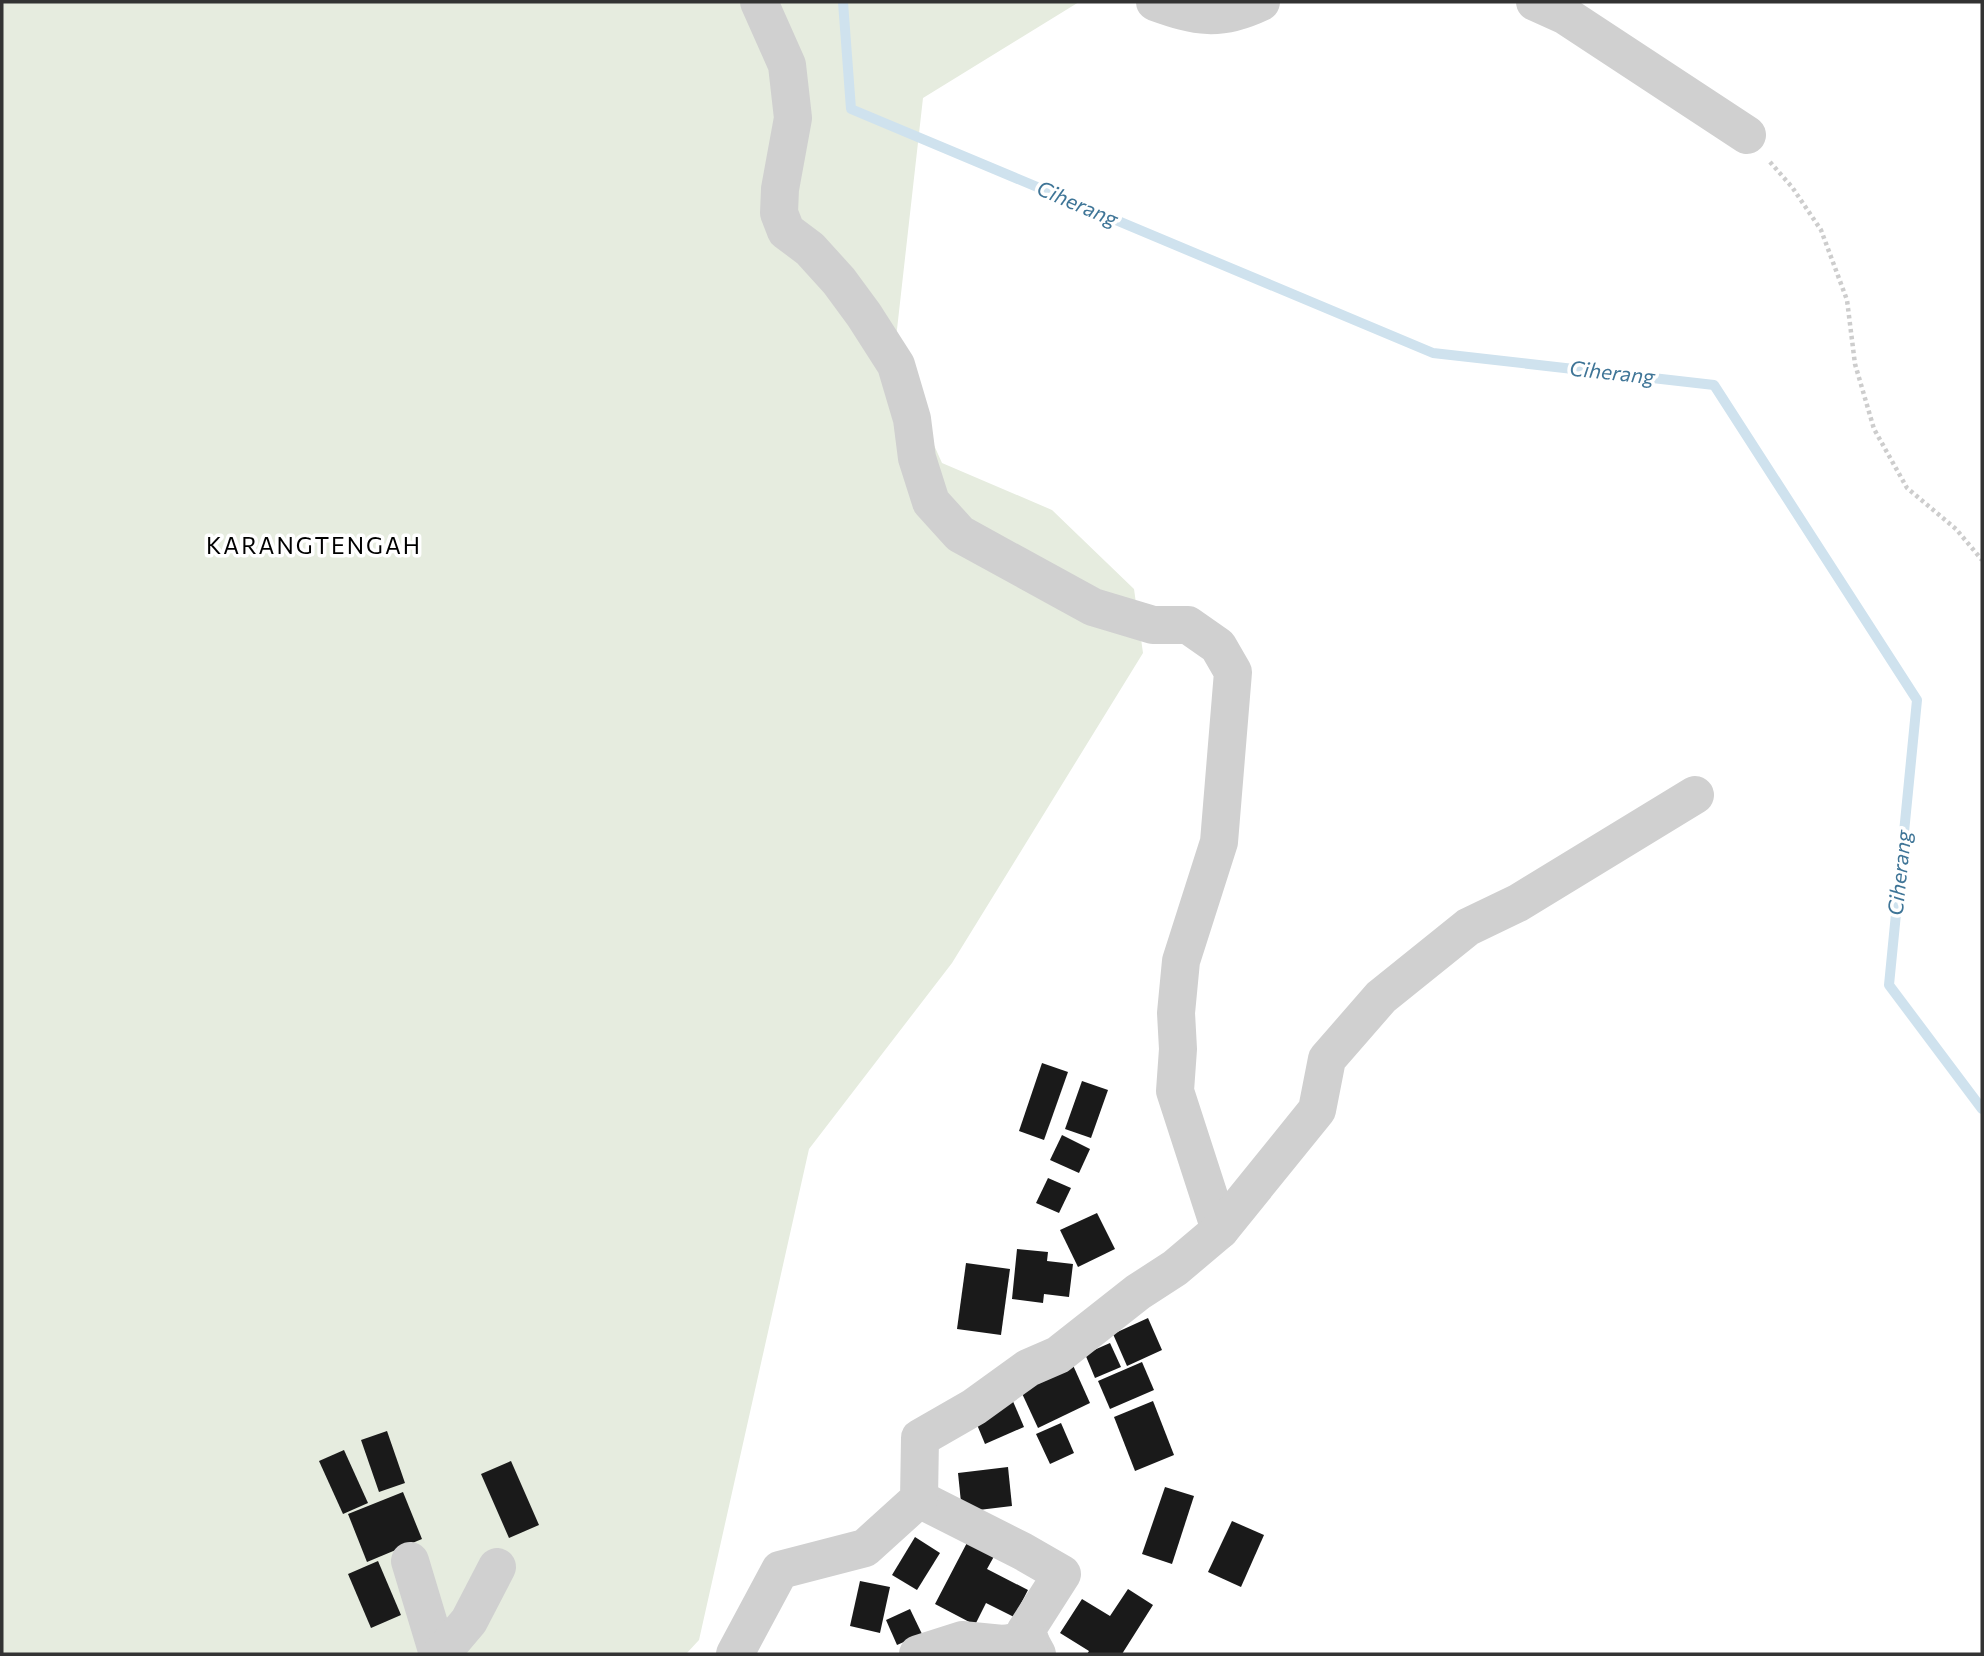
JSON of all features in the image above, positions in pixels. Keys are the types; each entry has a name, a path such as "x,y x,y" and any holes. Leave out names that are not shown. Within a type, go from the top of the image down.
{"street":[{"path":"759,2 787,65 793,118 780,189 779,213 786,231 810,249 845,290 897,365 912,419 917,458 931,502 960,534 1093,607 1153,625 1188,625 1217,646 1233,672 1219,842 1181,961 1176,1013 1178,1049 1175,1091 1220,1230"},
{"path":"1155,2 1192,14 1223,16 1261,2"},
{"path":"1535,2 1566,16 1747,135"},
{"path":"735,1654 780,1570 865,1548 919,1499 920,1438 974,1407 1028,1368 1058,1355 1138,1292 1175,1268 1220,1230 1317,1110 1327,1059 1381,997 1468,927 1518,903 1695,795"},
{"path":"919,1499 1062,1574 1025,1632 1033,1647"},
{"path":"410,1561 440,1654"},
{"path":"440,1654 469,1621 497,1567"},
{"path":"918,1654 962,1640 1033,1647"}],"path":[{"path":"1747,135 1793,187 1821,230 1847,300 1855,364 1874,429 1907,488 1956,529 1982,561"}],"shaded area":[{"path":"2,2 1079,2 923,98 894,356 942,463 1052,510 1134,589 1143,653 952,963 809,1149 699,1640 686,1654 2,1654"}],"building":[{"path":"1042,1063 1068,1072 1044,1140 1019,1131"},
{"path":"1082,1081 1108,1090 1091,1138 1065,1129"},
{"path":"1062,1135 1090,1149 1079,1173 1050,1160"},
{"path":"1048,1178 1071,1188 1059,1213 1036,1203"},
{"path":"1097,1213 1115,1249 1078,1267 1060,1230"},
{"path":"1017,1249 1048,1252 1047,1261 1073,1264 1069,1297 1044,1294 1043,1303 1012,1299"},
{"path":"966,1263 1010,1269 1001,1335 957,1329"},
{"path":"1148,1318 1162,1350 1127,1366 1113,1334"},
{"path":"1110,1343 1121,1367 1095,1378 1085,1354"},
{"path":"1142,1362 1154,1390 1110,1409 1098,1381"},
{"path":"1072,1363 1090,1403 1038,1428 1019,1387"},
{"path":"1012,1399 1024,1427 985,1444 973,1415"},
{"path":"1153,1401 1174,1455 1135,1471 1114,1417"},
{"path":"1061,1423 1074,1453 1050,1464 1036,1434"},
{"path":"387,1431 405,1483 379,1492 361,1440"},
{"path":"344,1450 368,1503 343,1514 319,1461"},
{"path":"511,1461 539,1525 509,1538 481,1474"},
{"path":"1008,1467 1012,1506 962,1512 958,1473"},
{"path":"1165,1487 1194,1496 1172,1564 1142,1554"},
{"path":"403,1492 422,1539 367,1562 348,1514"},
{"path":"1232,1521 1264,1535 1241,1587 1208,1572"},
{"path":"915,1537 940,1553 917,1590 892,1575"},
{"path":"970,1537 997,1551 987,1569 1028,1590 1014,1617 986,1603 975,1625 935,1604"},
{"path":"378,1561 401,1615 371,1628 348,1574"},
{"path":"860,1581 890,1587 880,1633 850,1626"},
{"path":"1128,1589 1153,1605 1122,1654 1087,1654 1089,1651 1060,1633 1082,1599 1110,1616"},
{"path":"910,1609 922,1634 897,1645 886,1620"}],"waterway":[{"name":"Ciherang","path":"843,2 851,109 1433,353 1714,385 1917,700 1889,985 1982,1109"}],"district":[{"name":"KARANGTENGAH","path":"314,546"}]}
